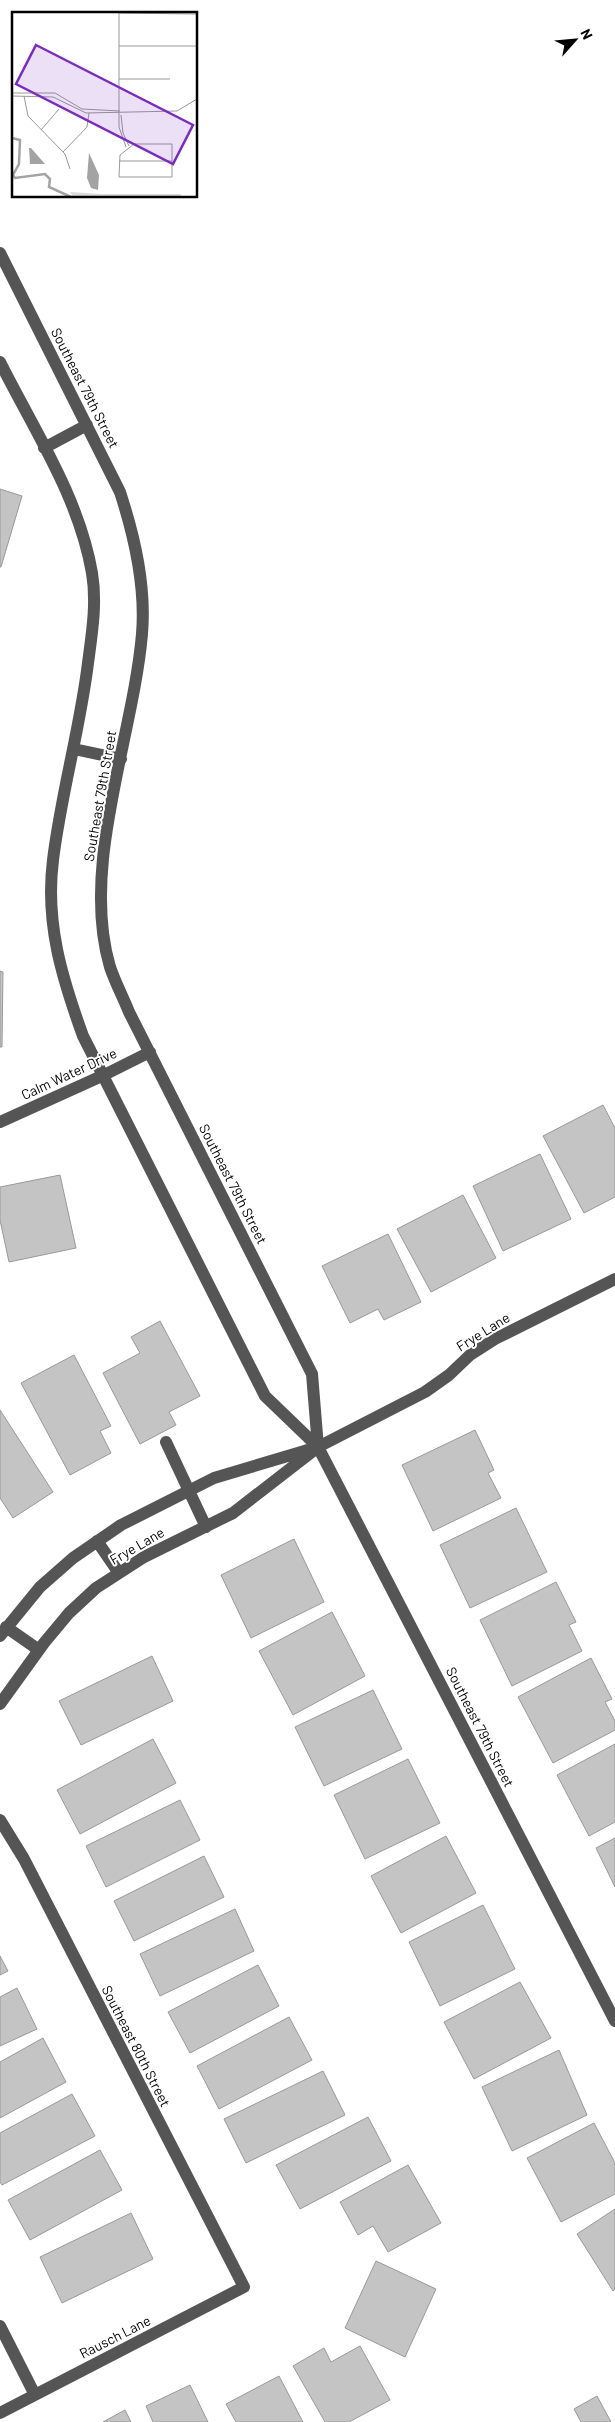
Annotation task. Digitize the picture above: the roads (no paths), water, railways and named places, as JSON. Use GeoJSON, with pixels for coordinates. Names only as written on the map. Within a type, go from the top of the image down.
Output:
{"type":"FeatureCollection","features":[{"type":"Feature","properties":{"kind":"street","name":"Southeast 79th Street"},"geometry":{"type":"LineString","coordinates":[[0,253],[120,492],[133,534],[140,579],[142,633],[101,866],[101,920],[110,967],[150,1052],[312,1374],[318,1447]]}},
{"type":"Feature","properties":{"kind":"street","name":"Southeast 79th Street"},"geometry":{"type":"LineString","coordinates":[[0,362],[66,492],[82,530],[92,574],[94,619],[83,703],[53,861],[52,924],[63,980],[83,1036],[265,1396],[318,1447],[615,2021]]}},
{"type":"Feature","properties":{"kind":"street"},"geometry":{"type":"LineString","coordinates":[[44,448],[88,425]]}},
{"type":"Feature","properties":{"kind":"street"},"geometry":{"type":"LineString","coordinates":[[74,749],[121,759]]}},
{"type":"Feature","properties":{"kind":"street","name":"Calm Water Drive"},"geometry":{"type":"LineString","coordinates":[[0,1122],[150,1052]]}},
{"type":"Feature","properties":{"kind":"street","name":"Frye Lane"},"geometry":{"type":"LineString","coordinates":[[3,1631],[40,1587],[73,1558],[121,1524],[214,1478],[318,1447],[425,1392],[449,1375],[470,1355],[495,1339],[615,1279]]}},
{"type":"Feature","properties":{"kind":"street"},"geometry":{"type":"LineString","coordinates":[[166,1442],[206,1526]]}},
{"type":"Feature","properties":{"kind":"street","name":"Frye Lane"},"geometry":{"type":"LineString","coordinates":[[0,1704],[69,1612],[96,1588],[144,1557],[234,1513],[318,1447]]}},
{"type":"Feature","properties":{"kind":"street"},"geometry":{"type":"LineString","coordinates":[[97,1541],[119,1573]]}},
{"type":"Feature","properties":{"kind":"street"},"geometry":{"type":"LineString","coordinates":[[3,1631],[39,1650]]}},
{"type":"Feature","properties":{"kind":"street","name":"Southeast 80th Street"},"geometry":{"type":"LineString","coordinates":[[0,1820],[24,1859],[244,2287]]}},
{"type":"Feature","properties":{"kind":"street","name":"Rausch Lane"},"geometry":{"type":"LineString","coordinates":[[0,2413],[244,2287]]}},
{"type":"Feature","properties":{"kind":"street"},"geometry":{"type":"LineString","coordinates":[[0,2326],[35,2395]]}}]}
